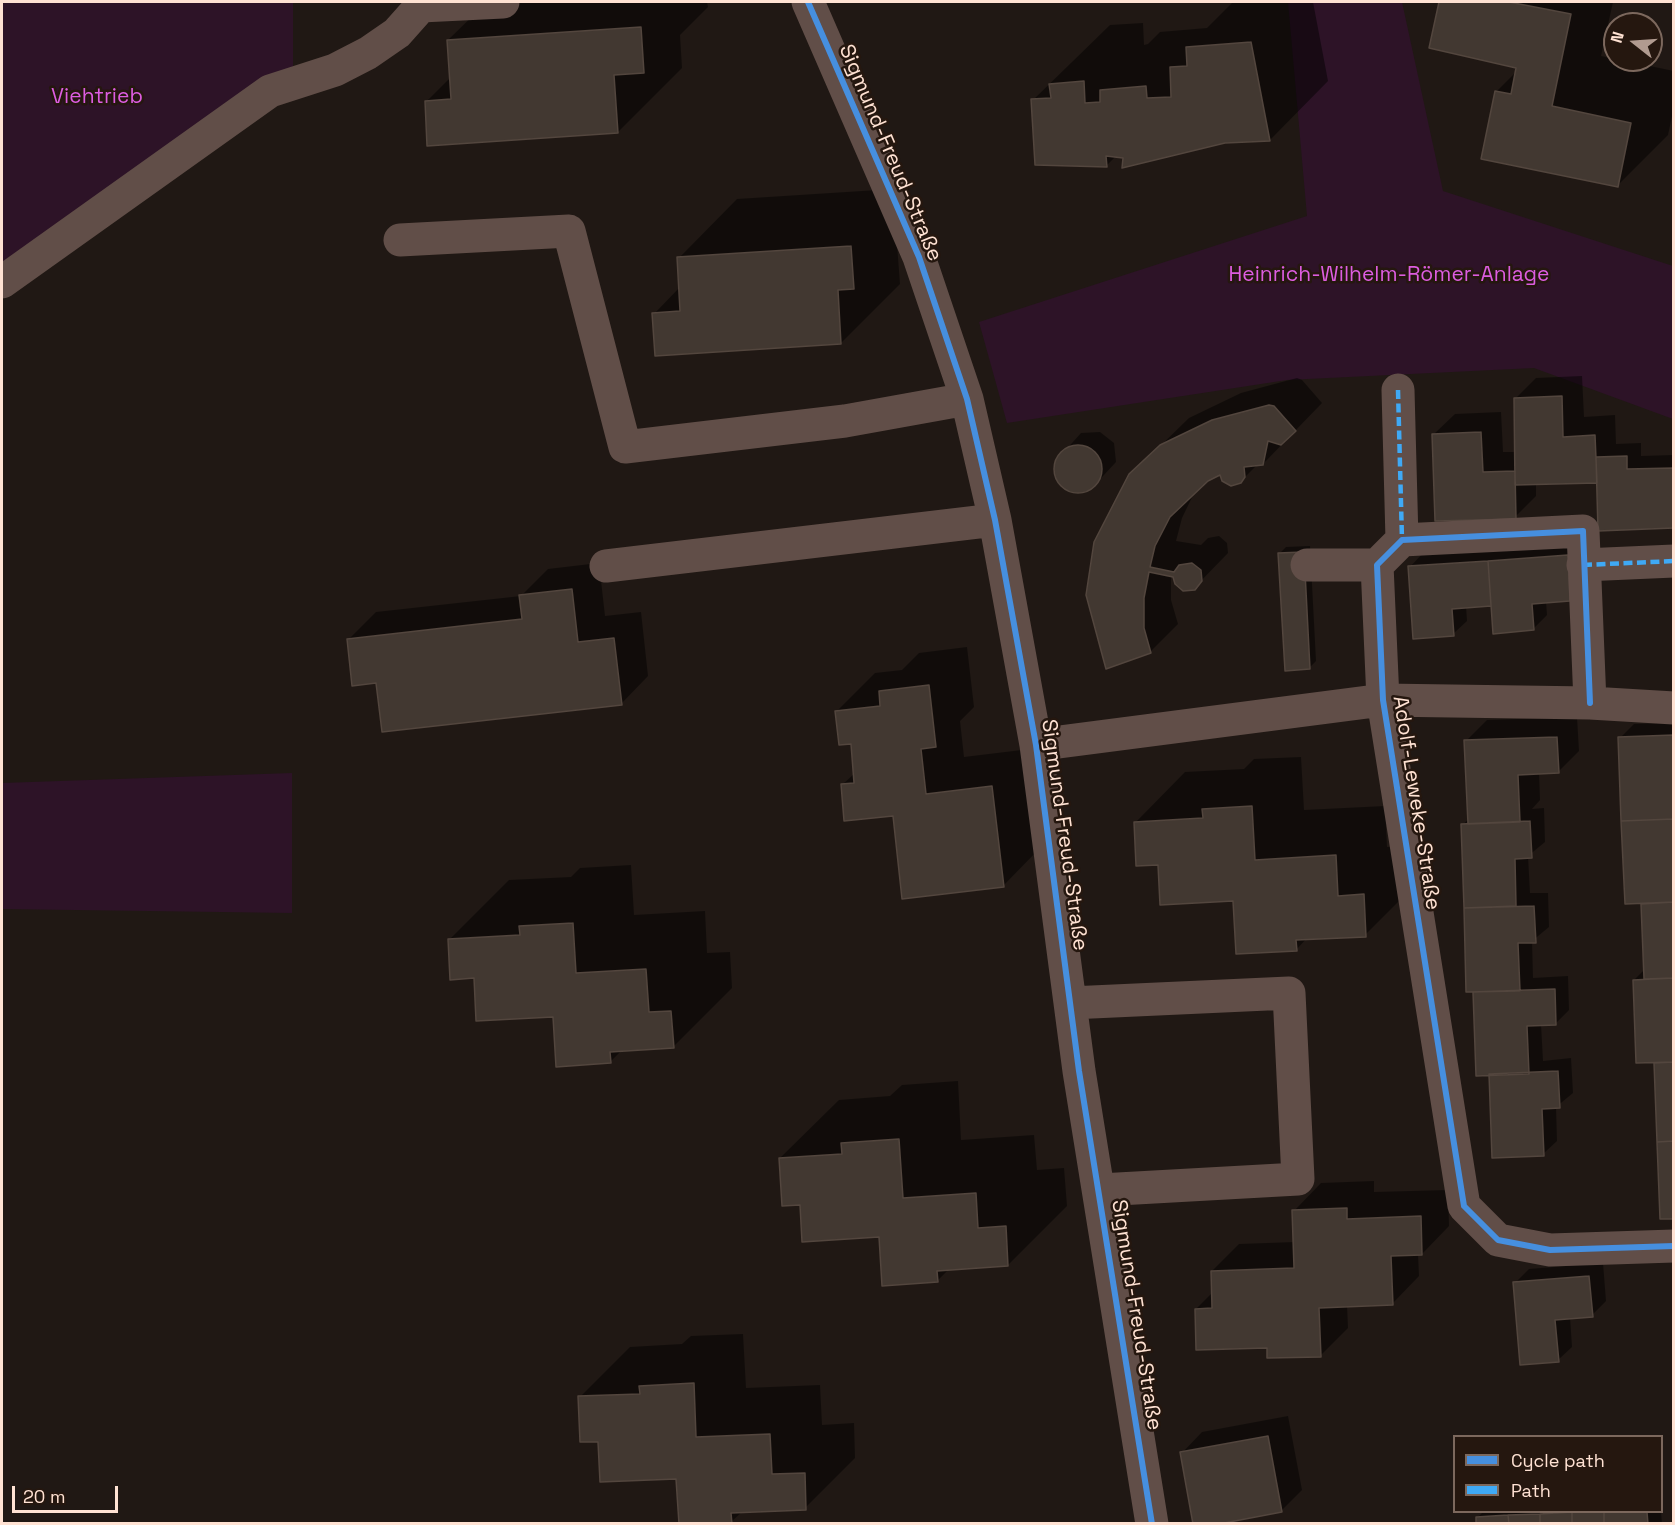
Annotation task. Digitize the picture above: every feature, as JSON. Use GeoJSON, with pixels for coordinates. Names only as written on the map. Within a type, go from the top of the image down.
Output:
{"type":"FeatureCollection","features":[{"type":"Feature","properties":{"kind":"street"},"geometry":{"type":"LineString","coordinates":[[2,282],[270,91],[334,70],[368,53],[397,33],[421,6],[503,2]]}},
{"type":"Feature","properties":{"kind":"street","name":"Sigmund-Freud-Straße"},"geometry":{"type":"LineString","coordinates":[[808,2],[919,257],[967,399],[995,519],[1036,745],[1070,1003],[1152,1524]]}},
{"type":"Feature","properties":{"kind":"street"},"geometry":{"type":"LineString","coordinates":[[400,240],[569,231],[625,447],[845,421],[967,399]]}},
{"type":"Feature","properties":{"kind":"street"},"geometry":{"type":"LineString","coordinates":[[1398,390],[1402,540]]}},
{"type":"Feature","properties":{"kind":"street"},"geometry":{"type":"LineString","coordinates":[[606,566],[995,519]]}},
{"type":"Feature","properties":{"kind":"street"},"geometry":{"type":"LineString","coordinates":[[1307,565],[1377,565],[1402,540],[1583,531],[1590,703]]}},
{"type":"Feature","properties":{"kind":"street"},"geometry":{"type":"LineString","coordinates":[[1583,565],[1674,561]]}},
{"type":"Feature","properties":{"kind":"street","name":"Adolf-Leweke-Straße"},"geometry":{"type":"LineString","coordinates":[[1377,565],[1383,700],[1464,1206],[1498,1239],[1550,1250],[1674,1246]]}},
{"type":"Feature","properties":{"kind":"street","name":"Adolf-Leweke-Straße"},"geometry":{"type":"LineString","coordinates":[[1036,745],[1383,700],[1590,703],[1674,708]]}},
{"type":"Feature","properties":{"kind":"street"},"geometry":{"type":"LineString","coordinates":[[1070,1003],[1289,993],[1298,1179],[1100,1190]]}},
{"type":"Feature","properties":{"kind":"green space","name":"Viehtrieb"},"geometry":{"type":"Polygon","coordinates":[[[2,2],[293,2],[293,71],[2,282],[2,2]]]}},
{"type":"Feature","properties":{"kind":"green space","name":"Heinrich-Wilhelm-Römer-Anlage"},"geometry":{"type":"Polygon","coordinates":[[[1288,2],[1402,2],[1443,191],[1673,266],[1673,419],[1534,368],[1287,380],[1007,423],[979,322],[1307,216],[1288,2]]]}},
{"type":"Feature","properties":{"kind":"green space"},"geometry":{"type":"Polygon","coordinates":[[[292,773],[292,913],[2,909],[2,783],[292,773]]]}},
{"type":"Feature","properties":{"kind":"building"},"geometry":{"type":"Polygon","coordinates":[[[1439,2],[1509,2],[1571,14],[1552,106],[1631,123],[1618,187],[1481,159],[1495,91],[1511,94],[1516,68],[1429,48],[1439,2]]]}},
{"type":"Feature","properties":{"kind":"building"},"geometry":{"type":"Polygon","coordinates":[[[641,27],[644,73],[614,75],[618,133],[427,146],[425,101],[451,99],[447,40],[641,27]]]}},
{"type":"Feature","properties":{"kind":"building"},"geometry":{"type":"Polygon","coordinates":[[[1251,42],[1270,141],[1225,143],[1122,168],[1123,158],[1106,156],[1107,167],[1035,165],[1031,99],[1051,98],[1049,84],[1084,81],[1085,103],[1100,102],[1100,90],[1146,86],[1147,98],[1171,97],[1170,67],[1187,66],[1186,47],[1251,42]]]}},
{"type":"Feature","properties":{"kind":"building"},"geometry":{"type":"Polygon","coordinates":[[[851,246],[854,289],[838,290],[841,344],[655,356],[652,313],[680,311],[677,257],[851,246]]]}},
{"type":"Feature","properties":{"kind":"building"},"geometry":{"type":"Polygon","coordinates":[[[1562,396],[1563,437],[1595,435],[1597,483],[1515,485],[1514,398],[1562,396]]]}},
{"type":"Feature","properties":{"kind":"building"},"geometry":{"type":"Polygon","coordinates":[[[1269,405],[1274,406],[1296,431],[1281,445],[1268,441],[1263,465],[1244,467],[1245,477],[1241,483],[1231,486],[1222,481],[1220,475],[1208,481],[1170,517],[1155,546],[1150,567],[1174,572],[1179,565],[1192,563],[1201,570],[1202,581],[1195,590],[1183,591],[1175,584],[1173,577],[1149,572],[1144,598],[1144,628],[1151,653],[1106,669],[1086,595],[1094,542],[1129,474],[1160,445],[1212,420],[1269,405]]]}},
{"type":"Feature","properties":{"kind":"building"},"geometry":{"type":"Polygon","coordinates":[[[1481,432],[1483,472],[1515,471],[1516,519],[1435,521],[1432,434],[1481,432]]]}},
{"type":"Feature","properties":{"kind":"building"},"geometry":{"type":"Polygon","coordinates":[[[1073,445],[1083,445],[1098,455],[1102,469],[1098,483],[1092,489],[1083,493],[1073,493],[1058,483],[1054,474],[1054,464],[1064,449],[1073,445]]]}},
{"type":"Feature","properties":{"kind":"building"},"geometry":{"type":"Polygon","coordinates":[[[1627,456],[1627,469],[1674,468],[1674,528],[1598,531],[1596,457],[1627,456]]]}},
{"type":"Feature","properties":{"kind":"building"},"geometry":{"type":"Polygon","coordinates":[[[1304,552],[1310,669],[1285,671],[1278,553],[1304,552]]]}},
{"type":"Feature","properties":{"kind":"building"},"geometry":{"type":"Polygon","coordinates":[[[1568,555],[1570,601],[1532,604],[1534,630],[1493,634],[1488,561],[1568,555]]]}},
{"type":"Feature","properties":{"kind":"building"},"geometry":{"type":"Polygon","coordinates":[[[1488,561],[1491,606],[1452,609],[1454,636],[1413,639],[1408,566],[1488,561]]]}},
{"type":"Feature","properties":{"kind":"building"},"geometry":{"type":"Polygon","coordinates":[[[572,589],[578,642],[614,638],[622,705],[382,732],[376,683],[352,686],[347,639],[522,619],[519,595],[572,589]]]}},
{"type":"Feature","properties":{"kind":"building"},"geometry":{"type":"Polygon","coordinates":[[[929,685],[936,747],[921,749],[926,794],[992,786],[1004,887],[902,899],[893,816],[844,821],[841,784],[854,783],[851,744],[839,745],[835,711],[880,706],[879,691],[929,685]]]}},
{"type":"Feature","properties":{"kind":"building"},"geometry":{"type":"Polygon","coordinates":[[[1674,735],[1674,819],[1621,821],[1618,737],[1674,735]]]}},
{"type":"Feature","properties":{"kind":"building"},"geometry":{"type":"Polygon","coordinates":[[[1557,737],[1559,773],[1518,775],[1520,822],[1468,824],[1464,740],[1557,737]]]}},
{"type":"Feature","properties":{"kind":"building"},"geometry":{"type":"Polygon","coordinates":[[[1252,806],[1255,860],[1336,855],[1338,896],[1364,894],[1366,937],[1296,940],[1297,951],[1236,954],[1233,901],[1160,905],[1158,865],[1136,866],[1134,822],[1203,818],[1202,809],[1252,806]]]}},
{"type":"Feature","properties":{"kind":"building"},"geometry":{"type":"Polygon","coordinates":[[[1674,819],[1674,902],[1625,904],[1621,821],[1674,819]]]}},
{"type":"Feature","properties":{"kind":"building"},"geometry":{"type":"Polygon","coordinates":[[[1530,821],[1532,858],[1515,859],[1516,906],[1464,908],[1461,824],[1530,821]]]}},
{"type":"Feature","properties":{"kind":"building"},"geometry":{"type":"Polygon","coordinates":[[[1674,902],[1674,978],[1644,979],[1641,904],[1674,902]]]}},
{"type":"Feature","properties":{"kind":"building"},"geometry":{"type":"Polygon","coordinates":[[[1534,906],[1536,943],[1518,943],[1520,991],[1466,992],[1464,908],[1534,906]]]}},
{"type":"Feature","properties":{"kind":"building"},"geometry":{"type":"Polygon","coordinates":[[[573,923],[576,973],[646,969],[649,1012],[671,1011],[674,1048],[610,1052],[611,1063],[556,1067],[553,1017],[476,1021],[474,978],[450,980],[448,939],[520,935],[519,926],[573,923]]]}},
{"type":"Feature","properties":{"kind":"building"},"geometry":{"type":"Polygon","coordinates":[[[1674,978],[1674,1062],[1636,1063],[1633,980],[1674,978]]]}},
{"type":"Feature","properties":{"kind":"building"},"geometry":{"type":"Polygon","coordinates":[[[1555,989],[1556,1025],[1527,1026],[1529,1074],[1476,1076],[1473,992],[1555,989]]]}},
{"type":"Feature","properties":{"kind":"building"},"geometry":{"type":"Polygon","coordinates":[[[1674,1062],[1674,1141],[1657,1142],[1654,1063],[1674,1062]]]}},
{"type":"Feature","properties":{"kind":"building"},"geometry":{"type":"Polygon","coordinates":[[[1558,1071],[1560,1108],[1542,1109],[1544,1156],[1492,1158],[1489,1074],[1558,1071]]]}},
{"type":"Feature","properties":{"kind":"building"},"geometry":{"type":"Polygon","coordinates":[[[899,1139],[903,1198],[976,1193],[978,1228],[1006,1226],[1008,1266],[937,1271],[938,1282],[882,1286],[879,1237],[802,1242],[800,1205],[782,1206],[779,1158],[842,1154],[841,1143],[899,1139]]]}},
{"type":"Feature","properties":{"kind":"building"},"geometry":{"type":"Polygon","coordinates":[[[1674,1141],[1674,1219],[1660,1219],[1657,1142],[1674,1141]]]}},
{"type":"Feature","properties":{"kind":"building"},"geometry":{"type":"Polygon","coordinates":[[[1347,1208],[1347,1219],[1421,1216],[1422,1255],[1391,1256],[1393,1305],[1319,1308],[1321,1357],[1267,1358],[1267,1348],[1196,1350],[1195,1309],[1212,1308],[1211,1271],[1294,1268],[1292,1210],[1347,1208]]]}},
{"type":"Feature","properties":{"kind":"building"},"geometry":{"type":"Polygon","coordinates":[[[1589,1276],[1593,1317],[1555,1320],[1559,1362],[1520,1365],[1513,1282],[1589,1276]]]}},
{"type":"Feature","properties":{"kind":"building"},"geometry":{"type":"Polygon","coordinates":[[[694,1383],[696,1437],[770,1434],[772,1474],[805,1473],[806,1510],[731,1513],[732,1524],[679,1524],[676,1479],[600,1482],[598,1442],[580,1442],[578,1396],[640,1394],[639,1386],[694,1383]]]}},
{"type":"Feature","properties":{"kind":"building"},"geometry":{"type":"Polygon","coordinates":[[[1268,1436],[1282,1512],[1219,1524],[1193,1524],[1180,1452],[1268,1436]]]}},
{"type":"Feature","properties":{"kind":"building"},"geometry":{"type":"Polygon","coordinates":[[[1572,1513],[1604,1513],[1604,1524],[1572,1524],[1572,1513]]]}},
{"type":"Feature","properties":{"kind":"building"},"geometry":{"type":"Polygon","coordinates":[[[1572,1513],[1572,1524],[1540,1524],[1540,1514],[1572,1513]]]}},
{"type":"Feature","properties":{"kind":"building"},"geometry":{"type":"Polygon","coordinates":[[[1604,1513],[1647,1513],[1648,1524],[1604,1524],[1604,1513]]]}},
{"type":"Feature","properties":{"kind":"building"},"geometry":{"type":"Polygon","coordinates":[[[1540,1514],[1540,1524],[1509,1524],[1508,1515],[1540,1514]]]}},
{"type":"Feature","properties":{"kind":"building"},"geometry":{"type":"Polygon","coordinates":[[[1508,1515],[1509,1524],[1476,1524],[1476,1517],[1508,1515]]]}},
{"type":"Feature","properties":{"kind":"marked path"},"geometry":{"type":"LineString","coordinates":[[1398,390],[1402,540]]}},
{"type":"Feature","properties":{"kind":"marked path"},"geometry":{"type":"LineString","coordinates":[[1583,565],[1674,561]]}},
{"type":"Feature","properties":{"kind":"cycle path"},"geometry":{"type":"LineString","coordinates":[[808,2],[919,257],[967,399],[995,520],[1036,745],[1079,1071],[1152,1524]]}},
{"type":"Feature","properties":{"kind":"cycle path"},"geometry":{"type":"LineString","coordinates":[[1590,703],[1583,531],[1402,540],[1377,565],[1383,700],[1464,1206],[1498,1240],[1550,1250],[1674,1246]]}}]}
